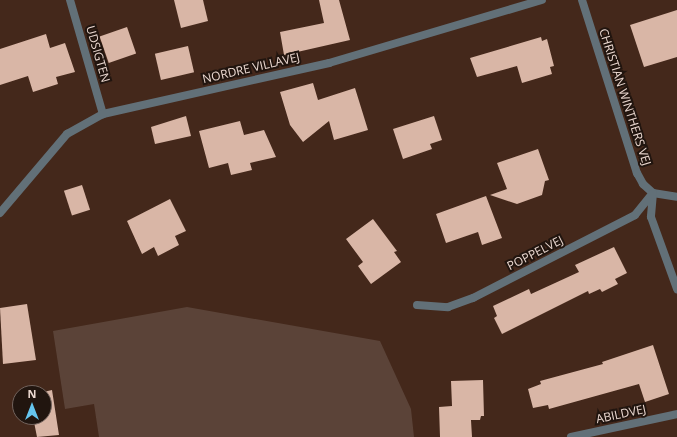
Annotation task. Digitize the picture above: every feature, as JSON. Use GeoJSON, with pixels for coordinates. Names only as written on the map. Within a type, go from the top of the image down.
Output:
{"type":"FeatureCollection","features":[{"type":"Feature","properties":{"kind":"street","name":"UDSIGTEN"},"geometry":{"type":"LineString","coordinates":[[70,0],[103,114]]}},
{"type":"Feature","properties":{"kind":"street","name":"NORDRE VILLAVEJ"},"geometry":{"type":"LineString","coordinates":[[0,213],[67,134],[103,114],[329,63],[542,0]]}},
{"type":"Feature","properties":{"kind":"street","name":"CHRISTIAN WINTHERS VEJ"},"geometry":{"type":"LineString","coordinates":[[582,0],[637,173],[643,184],[653,194]]}},
{"type":"Feature","properties":{"kind":"street"},"geometry":{"type":"LineString","coordinates":[[677,197],[653,194],[651,217],[677,289]]}},
{"type":"Feature","properties":{"kind":"street","name":"POPPELVEJ"},"geometry":{"type":"LineString","coordinates":[[417,305],[448,307],[473,298],[635,215],[653,194]]}},
{"type":"Feature","properties":{"kind":"street","name":"ABILDVEJ"},"geometry":{"type":"LineString","coordinates":[[571,437],[677,414]]}},
{"type":"Feature","properties":{"kind":"shaded area"},"geometry":{"type":"Polygon","coordinates":[[[187,307],[380,341],[411,409],[414,437],[99,437],[94,404],[65,409],[53,331],[187,307]]]}},
{"type":"Feature","properties":{"kind":"building"},"geometry":{"type":"Polygon","coordinates":[[[174,0],[203,0],[208,21],[181,28],[174,0]]]}},
{"type":"Feature","properties":{"kind":"building"},"geometry":{"type":"Polygon","coordinates":[[[319,0],[339,0],[350,40],[284,55],[280,32],[324,23],[319,0]]]}},
{"type":"Feature","properties":{"kind":"building"},"geometry":{"type":"Polygon","coordinates":[[[677,10],[677,57],[644,67],[630,25],[677,10]]]}},
{"type":"Feature","properties":{"kind":"building"},"geometry":{"type":"Polygon","coordinates":[[[127,27],[136,53],[109,63],[100,36],[127,27]]]}},
{"type":"Feature","properties":{"kind":"building"},"geometry":{"type":"Polygon","coordinates":[[[46,34],[50,48],[65,43],[75,72],[56,77],[58,84],[33,92],[28,76],[0,85],[0,49],[46,34]]]}},
{"type":"Feature","properties":{"kind":"building"},"geometry":{"type":"Polygon","coordinates":[[[541,37],[542,41],[547,39],[554,66],[550,67],[552,74],[522,83],[517,66],[477,77],[470,58],[541,37]]]}},
{"type":"Feature","properties":{"kind":"building"},"geometry":{"type":"Polygon","coordinates":[[[188,46],[194,72],[161,80],[155,54],[188,46]]]}},
{"type":"Feature","properties":{"kind":"building"},"geometry":{"type":"Polygon","coordinates":[[[313,83],[318,100],[355,88],[368,130],[334,140],[329,121],[303,142],[290,125],[280,92],[313,83]]]}},
{"type":"Feature","properties":{"kind":"building"},"geometry":{"type":"Polygon","coordinates":[[[186,116],[191,136],[155,144],[151,127],[186,116]]]}},
{"type":"Feature","properties":{"kind":"building"},"geometry":{"type":"Polygon","coordinates":[[[434,116],[442,140],[430,144],[432,149],[403,159],[393,129],[434,116]]]}},
{"type":"Feature","properties":{"kind":"building"},"geometry":{"type":"Polygon","coordinates":[[[240,121],[244,135],[264,130],[276,157],[250,163],[252,170],[231,175],[228,163],[209,168],[199,131],[240,121]]]}},
{"type":"Feature","properties":{"kind":"building"},"geometry":{"type":"Polygon","coordinates":[[[538,149],[549,180],[545,181],[542,195],[517,204],[490,195],[507,189],[497,163],[538,149]]]}},
{"type":"Feature","properties":{"kind":"building"},"geometry":{"type":"Polygon","coordinates":[[[82,185],[90,210],[72,216],[64,191],[82,185]]]}},
{"type":"Feature","properties":{"kind":"building"},"geometry":{"type":"Polygon","coordinates":[[[486,196],[502,238],[482,245],[478,232],[446,243],[436,214],[486,196]]]}},
{"type":"Feature","properties":{"kind":"building"},"geometry":{"type":"Polygon","coordinates":[[[170,199],[186,231],[175,236],[179,245],[158,256],[154,247],[142,254],[127,221],[170,199]]]}},
{"type":"Feature","properties":{"kind":"building"},"geometry":{"type":"Polygon","coordinates":[[[373,219],[397,251],[394,252],[401,262],[371,284],[358,266],[363,262],[346,239],[373,219]]]}},
{"type":"Feature","properties":{"kind":"building"},"geometry":{"type":"Polygon","coordinates":[[[614,247],[627,273],[615,279],[618,284],[602,292],[600,289],[589,294],[588,291],[502,334],[494,318],[497,316],[493,306],[529,289],[531,294],[579,272],[575,265],[614,247]]]}},
{"type":"Feature","properties":{"kind":"building"},"geometry":{"type":"Polygon","coordinates":[[[27,304],[36,360],[3,364],[0,308],[27,304]]]}},
{"type":"Feature","properties":{"kind":"building"},"geometry":{"type":"Polygon","coordinates":[[[653,345],[669,394],[645,402],[639,384],[549,409],[548,405],[533,408],[528,389],[541,384],[540,381],[603,364],[602,362],[653,345]]]}},
{"type":"Feature","properties":{"kind":"building"},"geometry":{"type":"Polygon","coordinates":[[[483,380],[484,416],[481,416],[480,420],[471,420],[472,437],[440,437],[439,407],[452,406],[451,381],[483,380]]]}},
{"type":"Feature","properties":{"kind":"building"},"geometry":{"type":"Polygon","coordinates":[[[52,390],[59,435],[37,437],[35,425],[52,425],[52,390]]]}}]}
